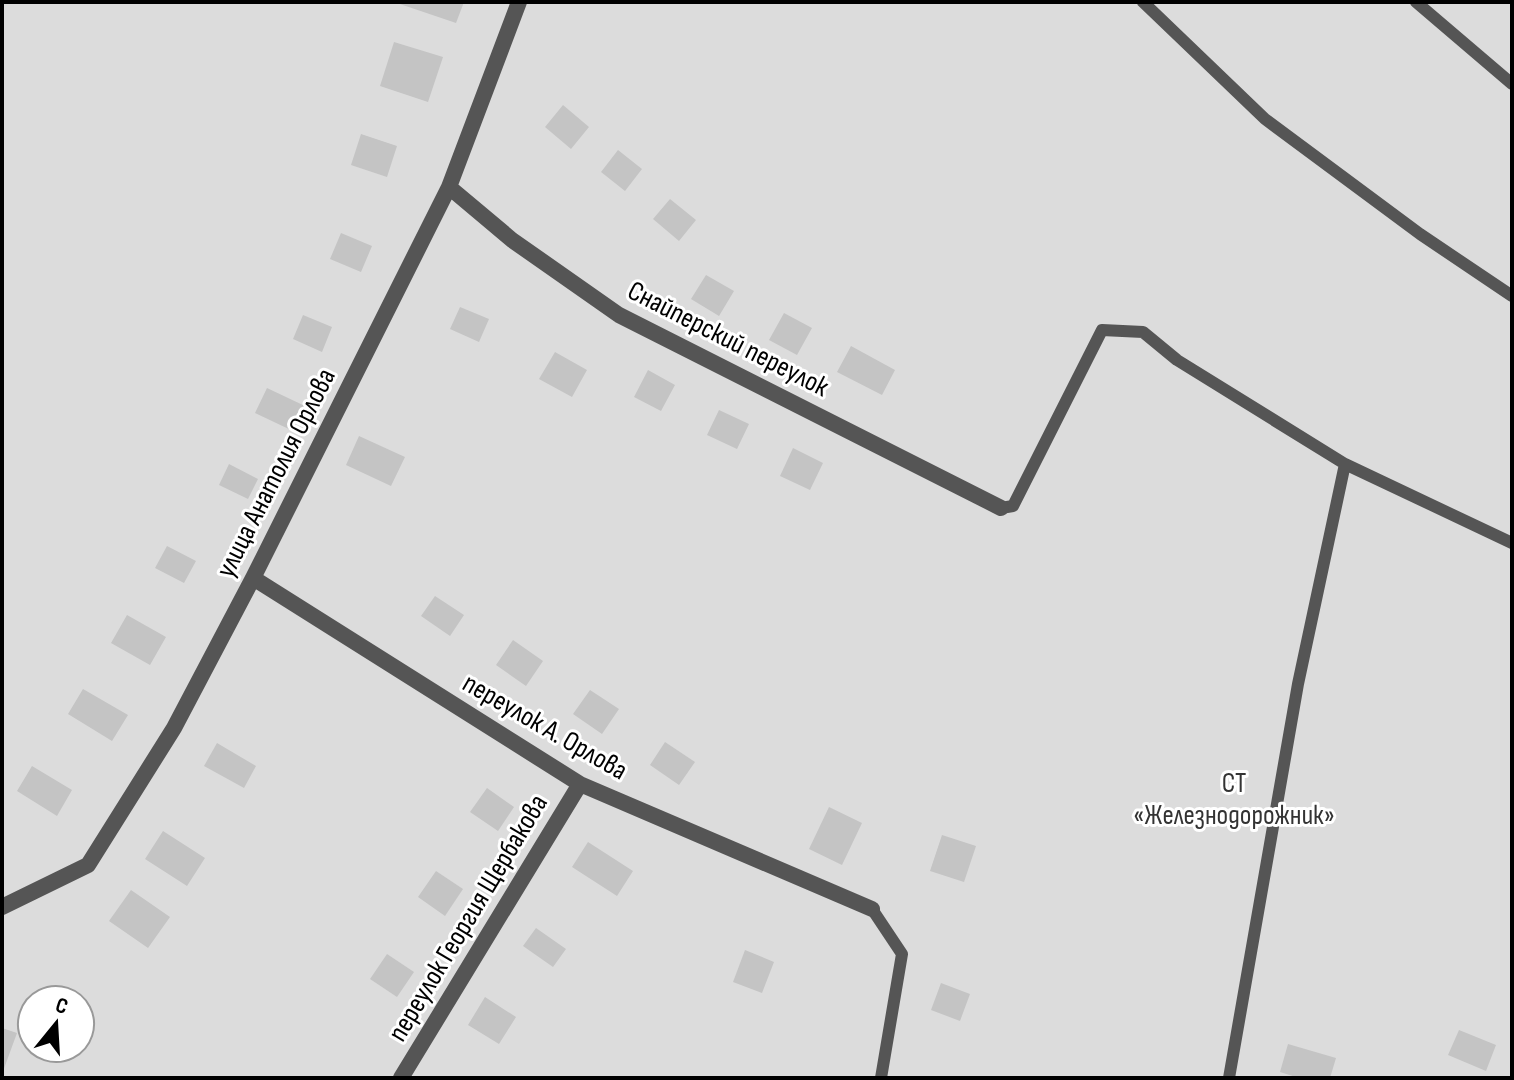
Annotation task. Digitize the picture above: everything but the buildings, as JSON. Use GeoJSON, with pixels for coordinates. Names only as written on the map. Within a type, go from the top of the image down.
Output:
{"type":"FeatureCollection","features":[{"type":"Feature","properties":{"kind":"street","name":"улица Анатолия Орлова"},"geometry":{"type":"LineString","coordinates":[[2,907],[88,865],[174,728],[253,578],[449,187],[519,2]]}},
{"type":"Feature","properties":{"kind":"street","name":"Снайперский переулок"},"geometry":{"type":"LineString","coordinates":[[449,187],[512,240],[619,315],[1001,508]]}},
{"type":"Feature","properties":{"kind":"street","name":"переулок А. Орлова"},"geometry":{"type":"LineString","coordinates":[[253,578],[580,784],[872,909]]}},
{"type":"Feature","properties":{"kind":"street","name":"переулок Георгия Щербакова"},"geometry":{"type":"LineString","coordinates":[[401,1078],[580,784]]}},
{"type":"Feature","properties":{"kind":"lane"},"geometry":{"type":"LineString","coordinates":[[1143,2],[1265,119],[1420,234],[1512,296]]}},
{"type":"Feature","properties":{"kind":"lane"},"geometry":{"type":"LineString","coordinates":[[1416,2],[1512,84]]}},
{"type":"Feature","properties":{"kind":"lane"},"geometry":{"type":"LineString","coordinates":[[1001,508],[1013,506],[1102,330],[1122,330],[1143,332],[1177,360],[1345,464],[1512,543]]}},
{"type":"Feature","properties":{"kind":"lane"},"geometry":{"type":"LineString","coordinates":[[1229,1078],[1298,684],[1345,464]]}},
{"type":"Feature","properties":{"kind":"lane"},"geometry":{"type":"LineString","coordinates":[[872,909],[902,954],[881,1078]]}},
{"type":"Feature","properties":{"kind":"green space","name":"СТ «Железнодорожник»"},"geometry":{"type":"Polygon","coordinates":[[[2,2],[1512,2],[1512,1078],[2,1078],[2,2]]]}}]}
